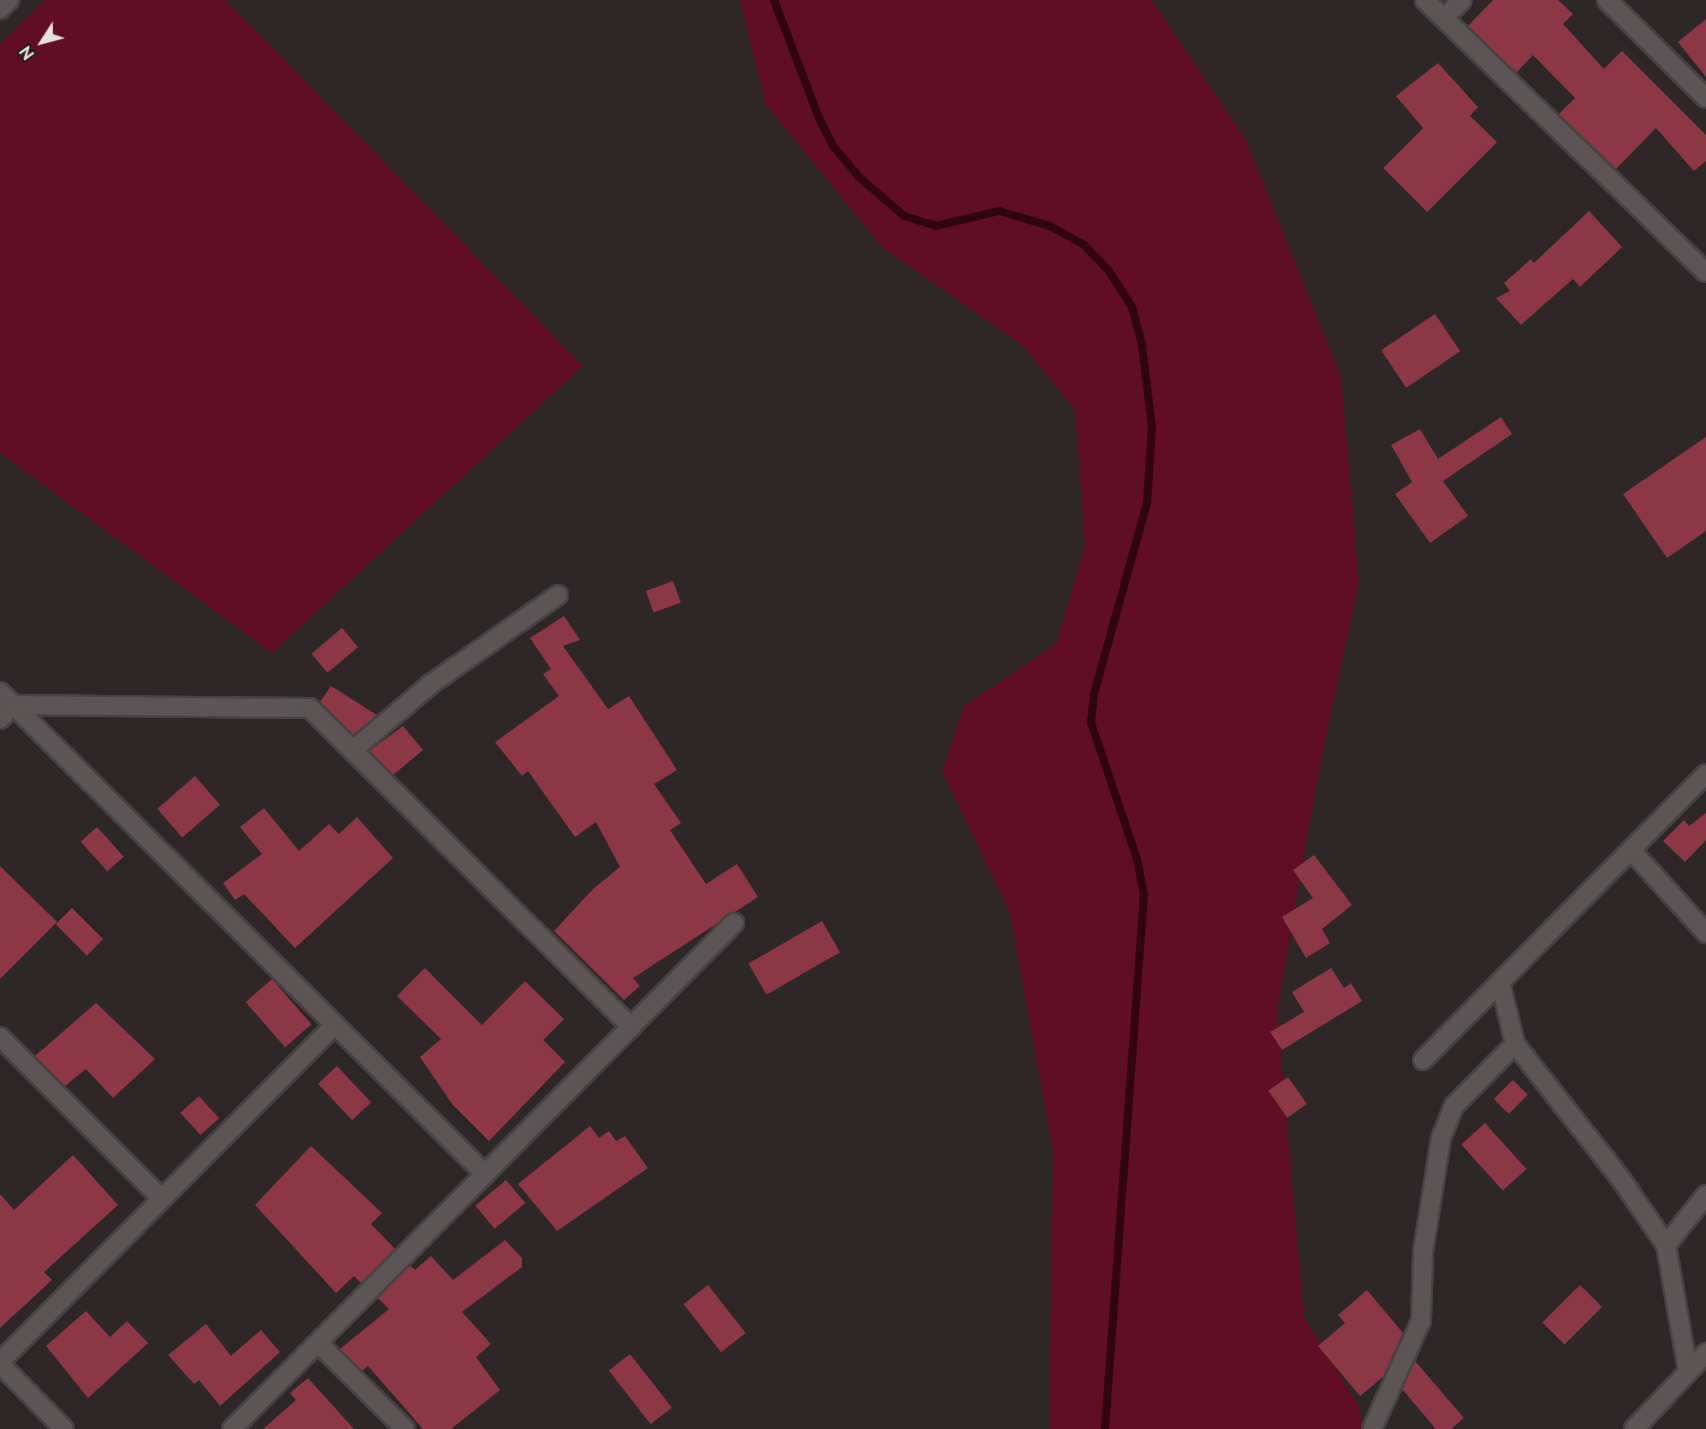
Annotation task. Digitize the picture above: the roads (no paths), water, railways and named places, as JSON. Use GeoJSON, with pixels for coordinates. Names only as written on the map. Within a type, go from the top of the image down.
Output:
{"type":"FeatureCollection","features":[{"type":"Feature","properties":{"kind":"street"},"geometry":{"type":"LineString","coordinates":[[0,9],[9,0]]}},
{"type":"Feature","properties":{"kind":"street"},"geometry":{"type":"LineString","coordinates":[[1425,0],[1706,272]]}},
{"type":"Feature","properties":{"kind":"street"},"geometry":{"type":"LineString","coordinates":[[1444,18],[1462,0]]}},
{"type":"Feature","properties":{"kind":"street"},"geometry":{"type":"LineString","coordinates":[[1607,0],[1706,99]]}},
{"type":"Feature","properties":{"kind":"street"},"geometry":{"type":"LineString","coordinates":[[353,750],[431,684],[558,595]]}},
{"type":"Feature","properties":{"kind":"street"},"geometry":{"type":"LineString","coordinates":[[0,692],[485,1174]]}},
{"type":"Feature","properties":{"kind":"street"},"geometry":{"type":"LineString","coordinates":[[0,719],[14,705],[310,708],[631,1027]]}},
{"type":"Feature","properties":{"kind":"street"},"geometry":{"type":"LineString","coordinates":[[1423,1060],[1706,774]]}},
{"type":"Feature","properties":{"kind":"street"},"geometry":{"type":"LineString","coordinates":[[1630,850],[1706,933]]}},
{"type":"Feature","properties":{"kind":"street"},"geometry":{"type":"LineString","coordinates":[[232,1429],[734,923]]}},
{"type":"Feature","properties":{"kind":"street"},"geometry":{"type":"LineString","coordinates":[[1500,982],[1515,1044],[1621,1179],[1666,1245],[1689,1371]]}},
{"type":"Feature","properties":{"kind":"street"},"geometry":{"type":"LineString","coordinates":[[64,1429],[0,1363],[335,1025]]}},
{"type":"Feature","properties":{"kind":"street"},"geometry":{"type":"LineString","coordinates":[[0,1037],[162,1198]]}},
{"type":"Feature","properties":{"kind":"street"},"geometry":{"type":"LineString","coordinates":[[1377,1428],[1420,1321],[1423,1252],[1441,1138],[1454,1106],[1515,1044]]}},
{"type":"Feature","properties":{"kind":"street"},"geometry":{"type":"LineString","coordinates":[[1666,1245],[1706,1195]]}},
{"type":"Feature","properties":{"kind":"street"},"geometry":{"type":"LineString","coordinates":[[318,1343],[405,1429]]}},
{"type":"Feature","properties":{"kind":"street"},"geometry":{"type":"LineString","coordinates":[[1634,1429],[1706,1353]]}},
{"type":"Feature","properties":{"kind":"waterway"},"geometry":{"type":"LineString","coordinates":[[774,0],[819,118],[834,147],[859,177],[904,216],[936,226],[999,211],[1050,226],[1084,245],[1109,271],[1132,307],[1142,345],[1152,428],[1147,503],[1094,694],[1091,723],[1137,859],[1144,894],[1105,1429]]}}]}
